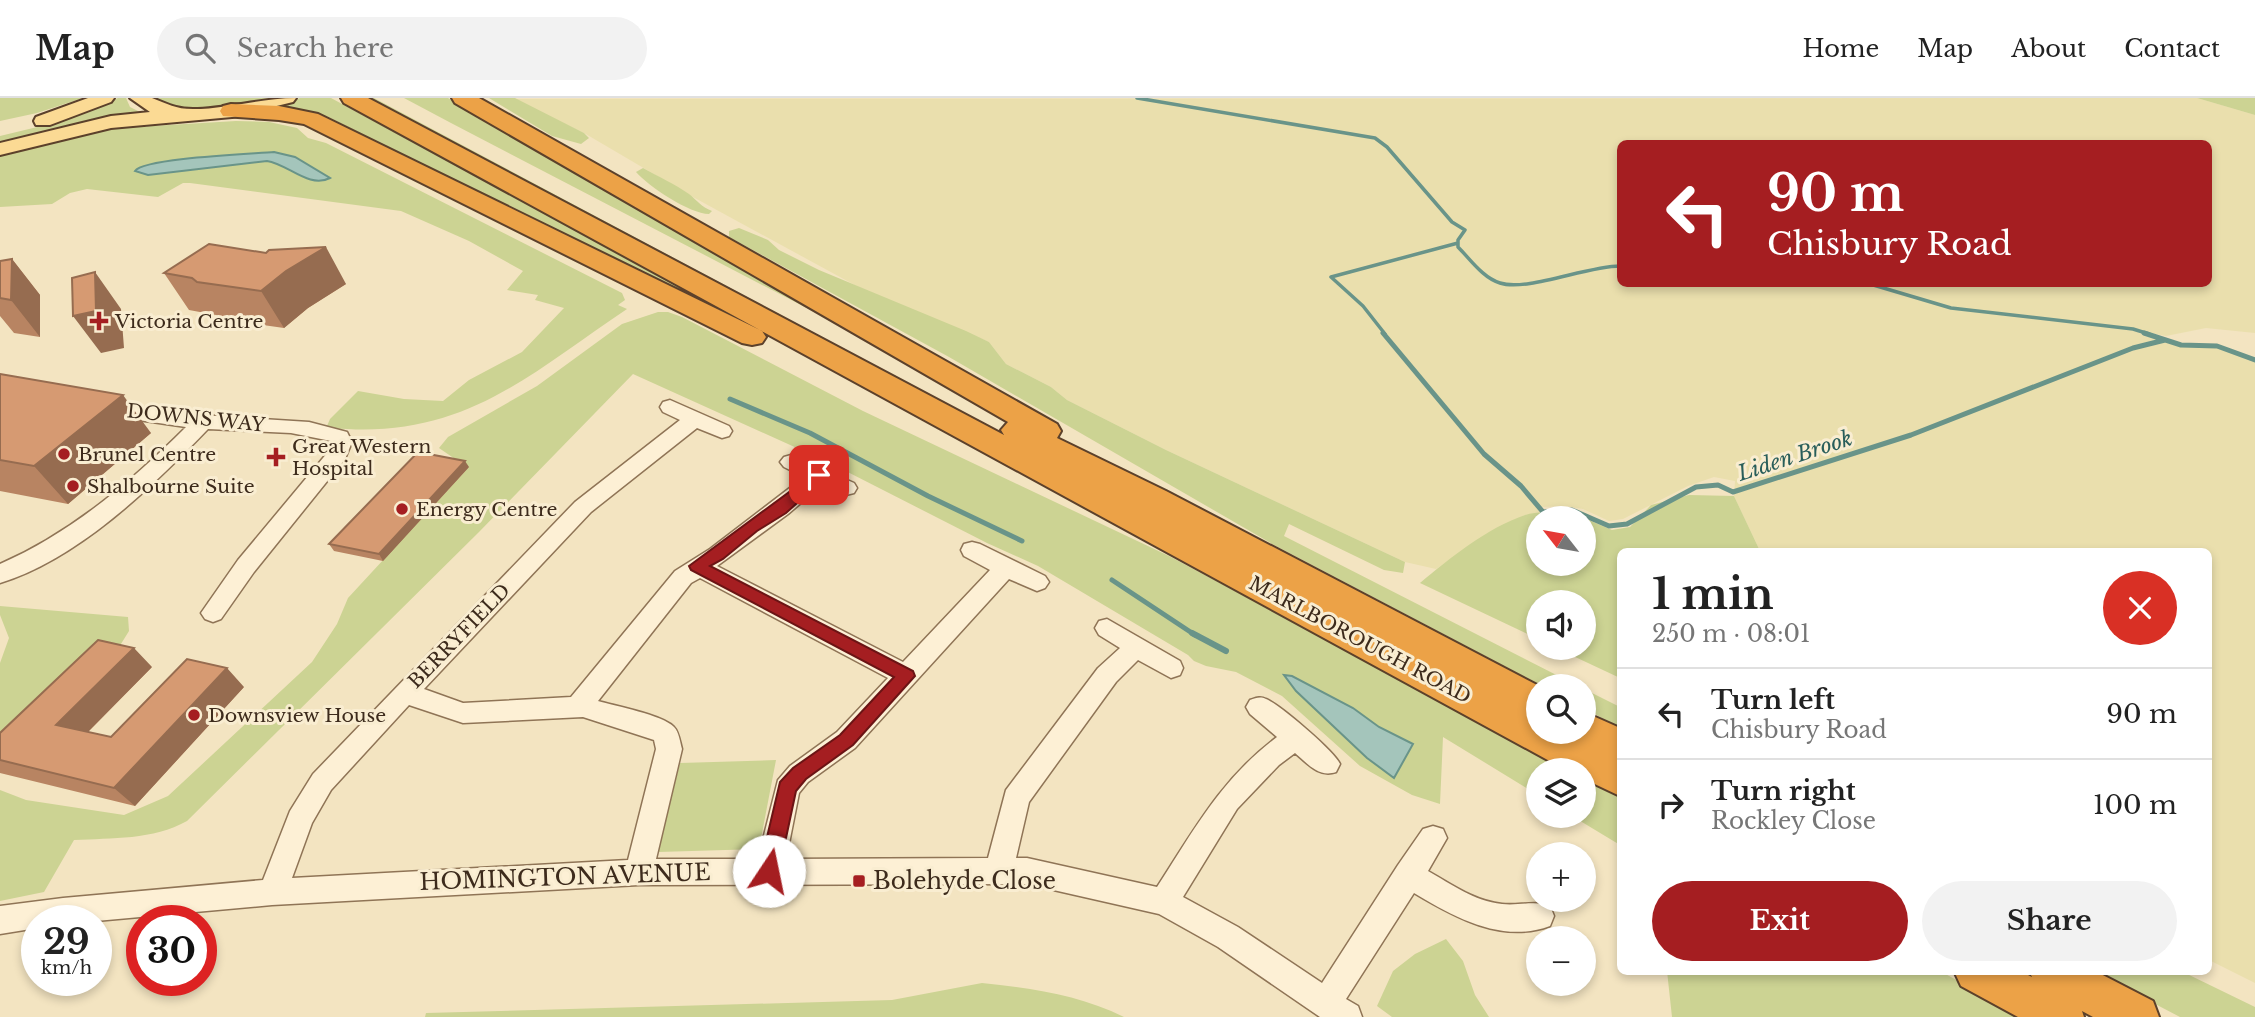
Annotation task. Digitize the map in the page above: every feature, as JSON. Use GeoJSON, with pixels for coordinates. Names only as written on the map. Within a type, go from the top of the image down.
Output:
{"type":"FeatureCollection","features":[{"type":"Feature","properties":{"kind":"highway"},"geometry":{"type":"LineString","coordinates":[[352,98],[1099,500]]}},
{"type":"Feature","properties":{"kind":"highway"},"geometry":{"type":"LineString","coordinates":[[386,98],[1006,425],[1155,499]]}},
{"type":"Feature","properties":{"kind":"highway"},"geometry":{"type":"LineString","coordinates":[[463,98],[1078,449],[1155,499]]}},
{"type":"Feature","properties":{"kind":"highway"},"geometry":{"type":"LineString","coordinates":[[231,111],[279,113],[310,119],[691,308],[1099,500]]}},
{"type":"Feature","properties":{"kind":"highway","name":"MARLBOROUGH ROAD"},"geometry":{"type":"LineString","coordinates":[[1155,499],[1526,697]]}},
{"type":"Feature","properties":{"kind":"highway","name":"MARLBOROUGH ROAD"},"geometry":{"type":"LineString","coordinates":[[1099,500],[1617,778]]}},
{"type":"Feature","properties":{"kind":"highway"},"geometry":{"type":"LineString","coordinates":[[1596,733],[1617,744]]}},
{"type":"Feature","properties":{"kind":"highway"},"geometry":{"type":"LineString","coordinates":[[1983,975],[2062,1017]]}},
{"type":"Feature","properties":{"kind":"highway"},"geometry":{"type":"LineString","coordinates":[[2058,975],[2137,1017]]}},
{"type":"Feature","properties":{"kind":"main road"},"geometry":{"type":"LineString","coordinates":[[0,131],[58,116],[106,98]]}},
{"type":"Feature","properties":{"kind":"main road"},"geometry":{"type":"LineString","coordinates":[[139,98],[155,108],[188,114]]}},
{"type":"Feature","properties":{"kind":"main road"},"geometry":{"type":"LineString","coordinates":[[0,149],[111,122],[231,111],[287,98]]}},
{"type":"Feature","properties":{"kind":"street","name":"DOWNS WAY"},"geometry":{"type":"LineString","coordinates":[[79,406],[202,422],[232,422],[328,433],[340,437],[342,442],[338,454],[246,566],[213,613]]}},
{"type":"Feature","properties":{"kind":"street"},"geometry":{"type":"LineString","coordinates":[[670,407],[722,431]]}},
{"type":"Feature","properties":{"kind":"street","name":"BERRYFIELD"},"geometry":{"type":"LineString","coordinates":[[272,892],[311,797],[336,766],[583,507],[695,419]]}},
{"type":"Feature","properties":{"kind":"street"},"geometry":{"type":"LineString","coordinates":[[0,574],[62,543],[149,473],[202,422]]}},
{"type":"Feature","properties":{"kind":"street"},"geometry":{"type":"LineString","coordinates":[[791,462],[846,488]]}},
{"type":"Feature","properties":{"kind":"street"},"geometry":{"type":"LineString","coordinates":[[579,706],[683,577],[780,509],[819,475]]}},
{"type":"Feature","properties":{"kind":"street"},"geometry":{"type":"LineString","coordinates":[[972,550],[1037,582]]}},
{"type":"Feature","properties":{"kind":"street"},"geometry":{"type":"LineString","coordinates":[[697,566],[906,676]]}},
{"type":"Feature","properties":{"kind":"street"},"geometry":{"type":"LineString","coordinates":[[769,871],[787,788],[799,774],[846,740],[1006,568]]}},
{"type":"Feature","properties":{"kind":"street"},"geometry":{"type":"LineString","coordinates":[[1107,628],[1135,648],[1171,668]]}},
{"type":"Feature","properties":{"kind":"street"},"geometry":{"type":"LineString","coordinates":[[999,869],[1016,797],[1107,675],[1135,648]]}},
{"type":"Feature","properties":{"kind":"street"},"geometry":{"type":"LineString","coordinates":[[404,693],[463,713],[579,706],[654,728],[665,734],[669,749],[639,872]]}},
{"type":"Feature","properties":{"kind":"street"},"geometry":{"type":"LineString","coordinates":[[1259,707],[1327,764]]}},
{"type":"Feature","properties":{"kind":"street"},"geometry":{"type":"LineString","coordinates":[[1164,902],[1227,801],[1270,757],[1296,737]]}},
{"type":"Feature","properties":{"kind":"street"},"geometry":{"type":"LineString","coordinates":[[1337,1009],[1408,874],[1433,838]]}},
{"type":"Feature","properties":{"kind":"street","name":"HOMINGTON AVENUE"},"geometry":{"type":"LineString","coordinates":[[0,920],[63,911],[272,892],[639,872],[999,869],[1049,875],[1164,902],[1228,937],[1337,1009]]}},
{"type":"Feature","properties":{"kind":"street"},"geometry":{"type":"LineString","coordinates":[[1408,874],[1473,910],[1488,915],[1506,918],[1540,916]]}},
{"type":"Feature","properties":{"kind":"shaded area"},"geometry":{"type":"Polygon","coordinates":[[[2197,98],[2255,115],[2255,333],[2206,328],[2166,336],[2135,330],[2144,336],[2181,345],[2217,346],[2255,360],[2255,983],[2212,962],[2212,548],[1759,548],[1734,496],[1735,481],[1714,477],[1688,486],[1623,519],[1609,521],[1596,515],[1596,506],[1526,506],[1526,515],[1492,532],[1436,569],[1405,562],[1166,450],[1067,400],[1051,387],[1006,364],[989,342],[862,289],[693,197],[584,133],[513,99],[2197,98]]]}},
{"type":"Feature","properties":{"kind":"green space"},"geometry":{"type":"Polygon","coordinates":[[[0,98],[83,98],[37,113],[0,121],[0,98]]]}},
{"type":"Feature","properties":{"kind":"green space"},"geometry":{"type":"Polygon","coordinates":[[[118,98],[126,98],[130,107],[144,114],[0,146],[0,136],[58,122],[118,98]]]}},
{"type":"Feature","properties":{"kind":"green space"},"geometry":{"type":"Polygon","coordinates":[[[150,98],[277,98],[245,106],[197,109],[150,98]]]}},
{"type":"Feature","properties":{"kind":"green space"},"geometry":{"type":"Polygon","coordinates":[[[300,98],[331,98],[767,333],[763,334],[328,117],[310,111],[276,107],[300,98]]]}},
{"type":"Feature","properties":{"kind":"green space"},"geometry":{"type":"Polygon","coordinates":[[[364,98],[374,98],[1519,709],[364,98]]]}},
{"type":"Feature","properties":{"kind":"green space"},"geometry":{"type":"Polygon","coordinates":[[[404,98],[448,98],[868,340],[451,123],[404,98]]]}},
{"type":"Feature","properties":{"kind":"green space"},"geometry":{"type":"Polygon","coordinates":[[[489,98],[515,98],[589,138],[581,144],[552,136],[489,98]]]}},
{"type":"Feature","properties":{"kind":"green space"},"geometry":{"type":"Polygon","coordinates":[[[2197,98],[2255,98],[2255,115],[2197,98]]]}},
{"type":"Feature","properties":{"kind":"green space"},"geometry":{"type":"Polygon","coordinates":[[[236,121],[269,122],[297,128],[308,138],[326,143],[622,293],[625,300],[618,305],[627,309],[524,380],[456,414],[419,424],[378,429],[332,428],[327,426],[330,419],[358,391],[404,399],[443,401],[469,380],[522,352],[564,308],[535,300],[538,295],[507,290],[523,271],[469,241],[401,211],[190,183],[183,183],[158,197],[87,189],[70,193],[52,204],[0,207],[0,153],[101,129],[236,121]]]}},
{"type":"Feature","properties":{"kind":"green space"},"geometry":{"type":"Polygon","coordinates":[[[643,168],[684,190],[712,211],[709,214],[701,213],[670,198],[636,172],[643,168]]]}},
{"type":"Feature","properties":{"kind":"green space"},"geometry":{"type":"Polygon","coordinates":[[[739,228],[768,240],[779,250],[819,270],[989,342],[1006,364],[1051,387],[1067,400],[1166,450],[1405,562],[1403,573],[1384,570],[1289,524],[1284,536],[1554,674],[1526,674],[1526,678],[1274,545],[949,357],[729,237],[729,231],[739,228]]]}},
{"type":"Feature","properties":{"kind":"green space"},"geometry":{"type":"Polygon","coordinates":[[[658,312],[682,317],[863,411],[1169,556],[1548,758],[1526,758],[1526,788],[1443,737],[1440,804],[1412,795],[1360,766],[1282,696],[1236,672],[1194,661],[1038,566],[830,463],[633,374],[479,532],[187,821],[146,835],[74,840],[44,892],[0,901],[0,790],[26,800],[124,815],[168,796],[312,662],[337,624],[348,598],[468,468],[439,448],[448,437],[537,386],[622,324],[658,312]],[[1292,676],[1329,721],[1367,758],[1412,744],[1379,727],[1353,708],[1292,676]]]}},
{"type":"Feature","properties":{"kind":"green space"},"geometry":{"type":"Polygon","coordinates":[[[1689,495],[1734,496],[1759,548],[1617,548],[1617,677],[1582,660],[1596,660],[1596,590],[1526,590],[1526,633],[1420,583],[1483,536],[1525,515],[1526,576],[1596,576],[1596,523],[1612,530],[1630,527],[1651,505],[1689,495]]]}},
{"type":"Feature","properties":{"kind":"green space"},"geometry":{"type":"Polygon","coordinates":[[[0,606],[128,617],[129,631],[111,660],[0,770],[0,663],[9,638],[0,615],[0,606]]]}},
{"type":"Feature","properties":{"kind":"green space"},"geometry":{"type":"Polygon","coordinates":[[[1596,695],[1617,706],[1617,726],[1596,715],[1596,695]]]}},
{"type":"Feature","properties":{"kind":"green space"},"geometry":{"type":"Polygon","coordinates":[[[776,760],[759,849],[658,852],[680,763],[776,760]]]}},
{"type":"Feature","properties":{"kind":"green space"},"geometry":{"type":"Polygon","coordinates":[[[1596,784],[1617,795],[1617,843],[1592,828],[1596,828],[1596,784]]]}},
{"type":"Feature","properties":{"kind":"green space"},"geometry":{"type":"Polygon","coordinates":[[[1446,939],[1463,961],[1475,995],[1489,1017],[1392,1017],[1377,1006],[1393,971],[1415,954],[1446,939]]]}},
{"type":"Feature","properties":{"kind":"green space"},"geometry":{"type":"Polygon","coordinates":[[[1667,975],[1947,975],[2024,1017],[1672,1017],[1667,975]]]}},
{"type":"Feature","properties":{"kind":"green space"},"geometry":{"type":"Polygon","coordinates":[[[2100,975],[2189,975],[2255,1007],[2255,1017],[2180,1017],[2100,975]]]}},
{"type":"Feature","properties":{"kind":"green space"},"geometry":{"type":"Polygon","coordinates":[[[982,983],[1055,994],[1090,1003],[1124,1017],[425,1017],[426,1013],[892,1000],[982,983]]]}},
{"type":"Feature","properties":{"kind":"water"},"geometry":{"type":"Polygon","coordinates":[[[274,152],[295,157],[330,178],[322,181],[306,178],[267,161],[148,175],[135,171],[157,163],[177,160],[274,152]]]}},
{"type":"Feature","properties":{"kind":"water"},"geometry":{"type":"Polygon","coordinates":[[[1284,675],[1292,676],[1353,708],[1379,727],[1413,744],[1394,778],[1367,758],[1296,691],[1284,675]]]}},
{"type":"Feature","properties":{"kind":"building"},"geometry":{"type":"Polygon","coordinates":[[[209,244],[266,253],[269,250],[326,247],[286,271],[261,291],[197,282],[192,278],[164,273],[209,244]]]}},
{"type":"Feature","properties":{"kind":"building"},"geometry":{"type":"Polygon","coordinates":[[[12,259],[11,300],[0,298],[0,261],[12,259]]]}},
{"type":"Feature","properties":{"kind":"building"},"geometry":{"type":"Polygon","coordinates":[[[95,272],[96,311],[73,316],[72,278],[95,272]]]}},
{"type":"Feature","properties":{"kind":"building"},"geometry":{"type":"Polygon","coordinates":[[[0,374],[123,395],[34,466],[0,460],[0,374]]]}},
{"type":"Feature","properties":{"kind":"building","name":"Energy Centre"},"geometry":{"type":"Polygon","coordinates":[[[418,452],[465,461],[379,554],[329,544],[418,452]]]}},
{"type":"Feature","properties":{"kind":"building"},"geometry":{"type":"Polygon","coordinates":[[[98,640],[134,648],[56,725],[111,737],[187,659],[227,668],[114,788],[0,760],[0,733],[98,640]]]}},
{"type":"Feature","properties":{"kind":"waterway","name":"Liden Brook"},"geometry":{"type":"LineString","coordinates":[[1137,98],[1375,138],[1387,147],[1452,222],[1465,230],[1458,243]]}},
{"type":"Feature","properties":{"kind":"waterway","name":"Liden Brook"},"geometry":{"type":"LineString","coordinates":[[1385,334],[1363,306],[1331,277],[1458,243]]}},
{"type":"Feature","properties":{"kind":"waterway","name":"Liden Brook"},"geometry":{"type":"LineString","coordinates":[[1458,243],[1458,247],[1482,273],[1494,281],[1511,285],[1541,282],[1617,266]]}},
{"type":"Feature","properties":{"kind":"waterway","name":"Liden Brook"},"geometry":{"type":"LineString","coordinates":[[1880,287],[1951,308],[2133,329],[2149,334]]}},
{"type":"Feature","properties":{"kind":"waterway","name":"Liden Brook"},"geometry":{"type":"LineString","coordinates":[[1383,333],[1484,454],[1521,486],[1543,512],[1572,510],[1609,526],[1627,524],[1696,487],[1718,485],[1733,492],[1911,435],[2133,348],[2165,340]]}},
{"type":"Feature","properties":{"kind":"waterway","name":"Liden Brook"},"geometry":{"type":"LineString","coordinates":[[2144,333],[2181,345],[2217,346],[2255,360]]}},
{"type":"Feature","properties":{"kind":"waterway"},"geometry":{"type":"LineString","coordinates":[[730,399],[810,433],[928,496],[1022,541]]}},
{"type":"Feature","properties":{"kind":"waterway"},"geometry":{"type":"LineString","coordinates":[[1112,580],[1195,635]]}},
{"type":"Feature","properties":{"kind":"waterway"},"geometry":{"type":"LineString","coordinates":[[1192,633],[1226,651]]}},
{"type":"Feature","properties":{"kind":"place","name":"Victoria Centre"},"geometry":{"type":"Point","coordinates":[99,321]}},
{"type":"Feature","properties":{"kind":"place","name":"Brunel Centre"},"geometry":{"type":"Point","coordinates":[64,454]}},
{"type":"Feature","properties":{"kind":"place","name":"Great Western Hospital"},"geometry":{"type":"Point","coordinates":[276,457]}},
{"type":"Feature","properties":{"kind":"place","name":"Shalbourne Suite"},"geometry":{"type":"Point","coordinates":[73,486]}},
{"type":"Feature","properties":{"kind":"place","name":"Energy Centre"},"geometry":{"type":"Point","coordinates":[402,509]}},
{"type":"Feature","properties":{"kind":"place","name":"Downsview House"},"geometry":{"type":"Point","coordinates":[194,715]}},
{"type":"Feature","properties":{"kind":"place","name":"Bolehyde Close"},"geometry":{"type":"Point","coordinates":[859,881]}},
{"type":"Feature","properties":{"kind":"route"},"geometry":{"type":"LineString","coordinates":[[769,871],[782,801],[787,788],[799,774],[846,740],[906,676],[697,566],[718,555],[752,527],[771,516],[819,475]]}}]}
